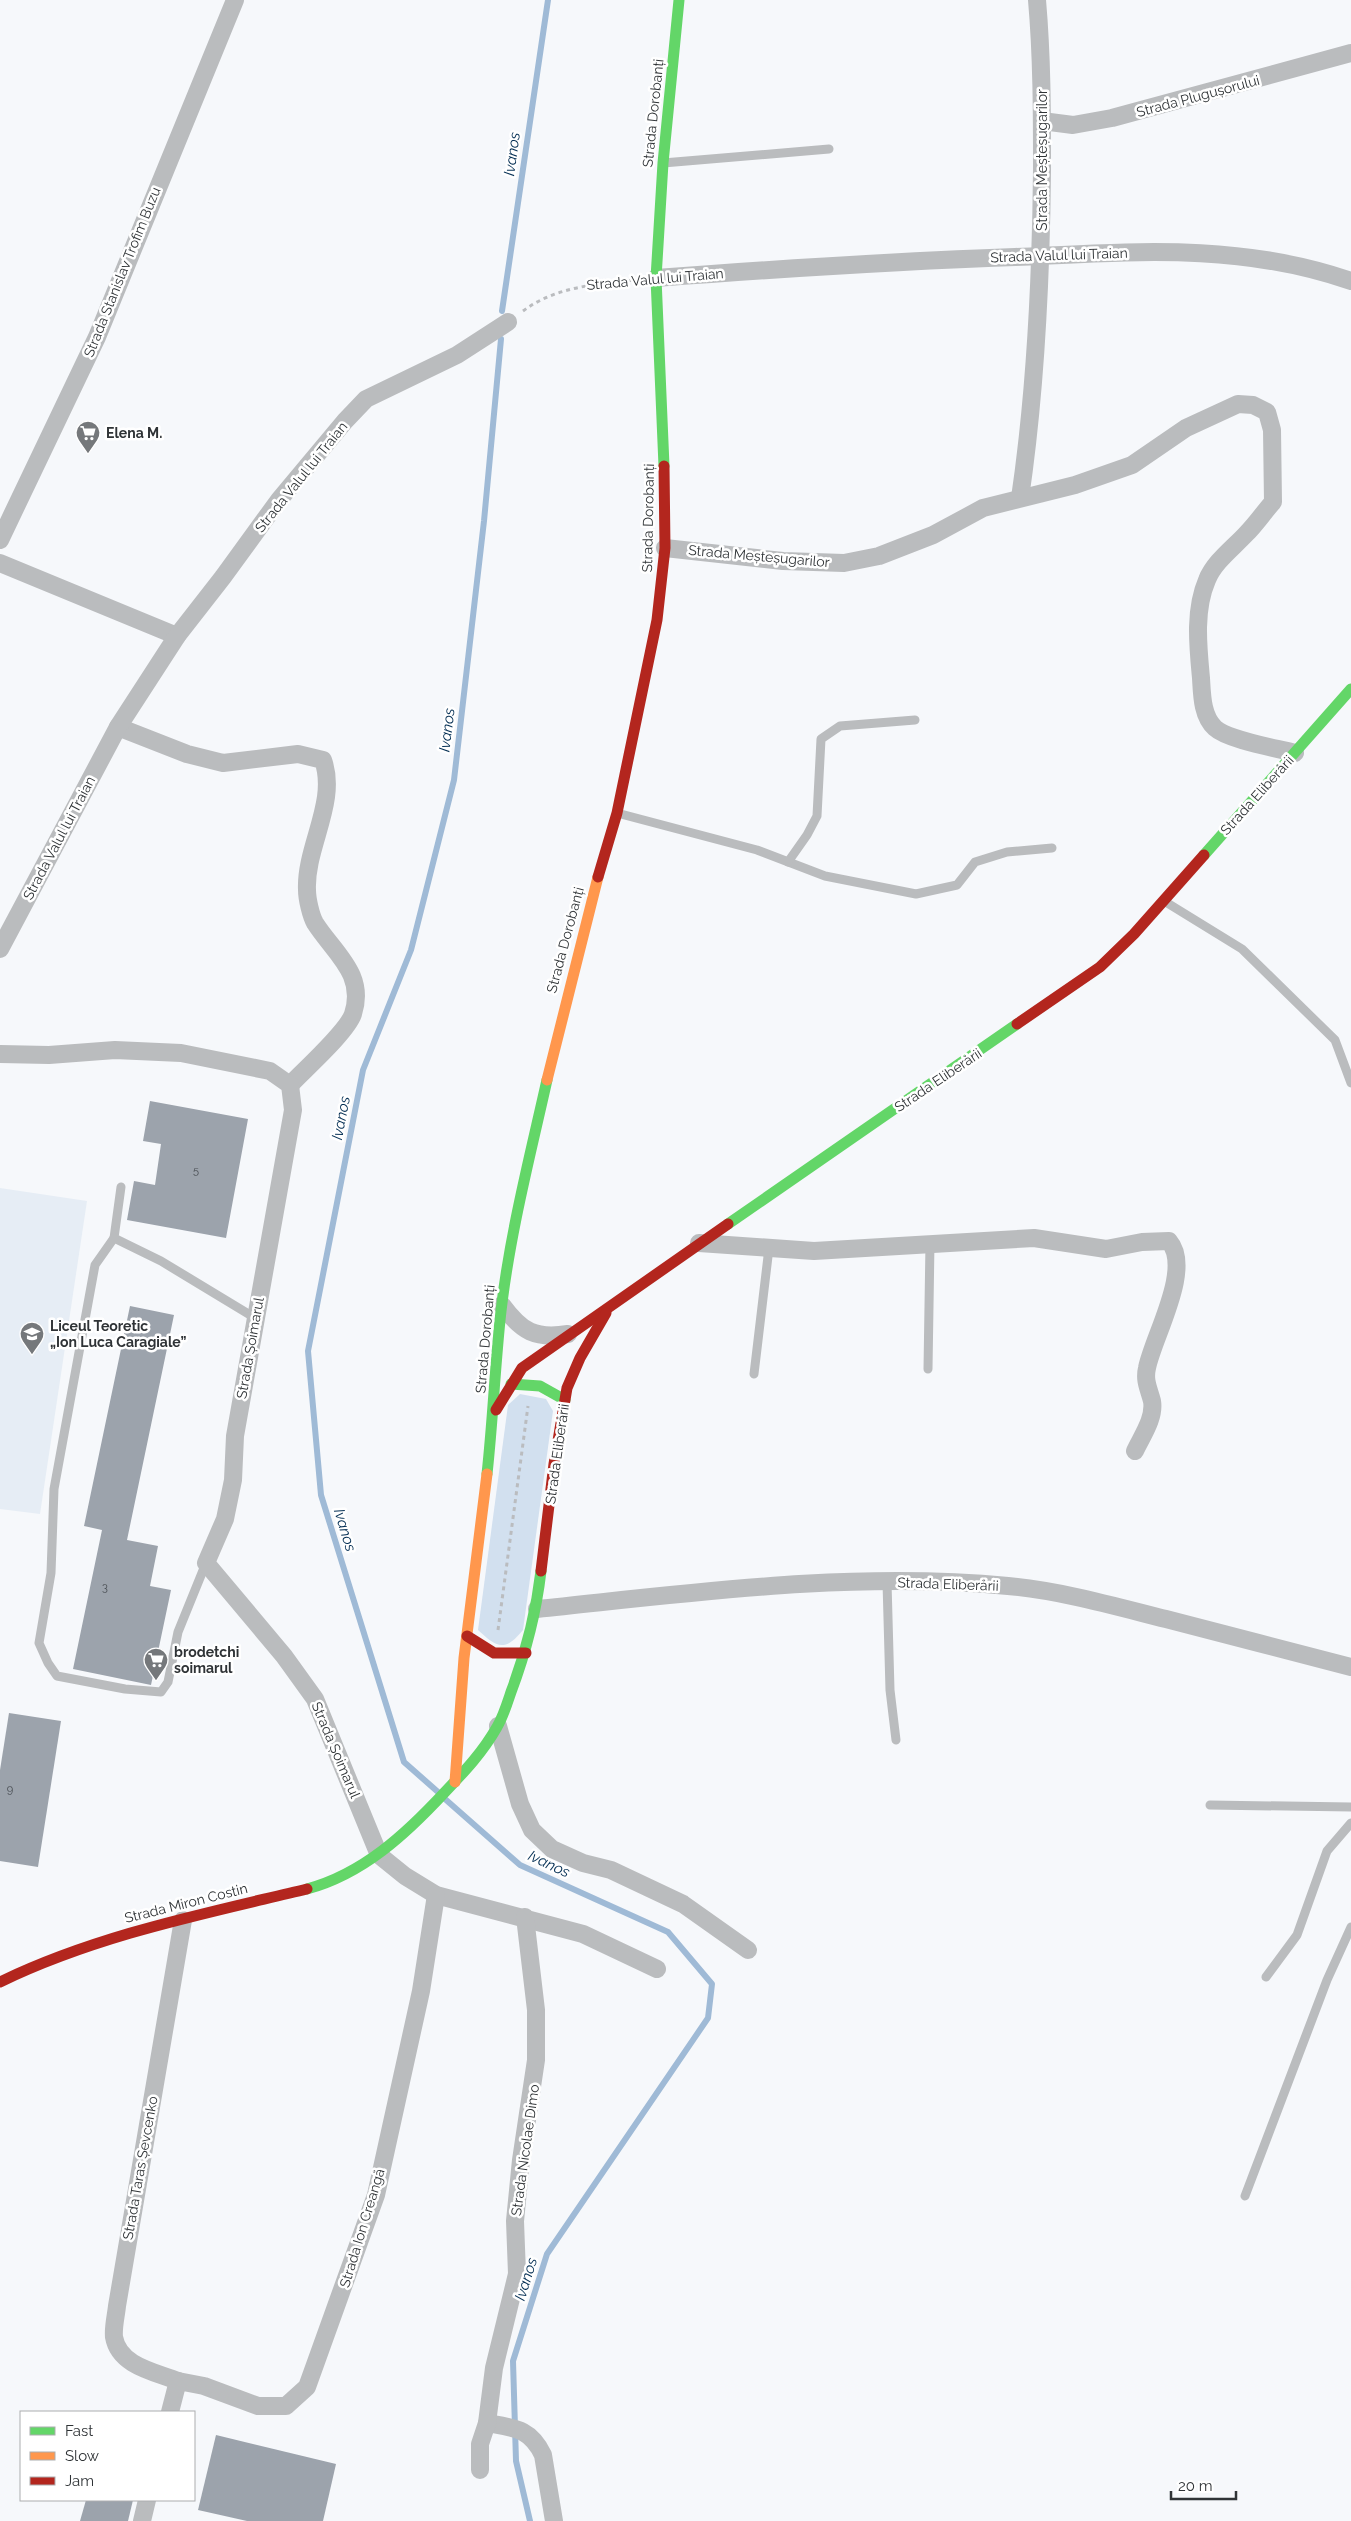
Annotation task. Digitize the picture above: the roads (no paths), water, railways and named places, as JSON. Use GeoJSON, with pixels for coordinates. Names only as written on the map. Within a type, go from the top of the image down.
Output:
{"type":"FeatureCollection","features":[{"type":"Feature","properties":{"kind":"street","name":"Strada Stanislav Trofim Buzu"},"geometry":{"type":"LineString","coordinates":[[0,540],[97,337],[235,0]]}},
{"type":"Feature","properties":{"kind":"street","name":"Strada Dorobanți"},"geometry":{"type":"LineString","coordinates":[[455,1782],[467,1636],[494,1414],[502,1306],[514,1228],[540,1105],[590,902],[617,813],[657,620],[665,548],[664,448],[656,278],[663,164],[679,0]]}},
{"type":"Feature","properties":{"kind":"street","name":"Strada Meșteșugarilor"},"geometry":{"type":"LineString","coordinates":[[1020,498],[1032,415],[1042,256],[1043,102],[1037,0]]}},
{"type":"Feature","properties":{"kind":"street","name":"Strada Plugușorului"},"geometry":{"type":"LineString","coordinates":[[1042,121],[1073,125],[1112,118],[1351,54]]}},
{"type":"Feature","properties":{"kind":"street","name":"Strada Valul lui Traian"},"geometry":{"type":"LineString","coordinates":[[656,278],[846,263],[1133,252],[1217,253],[1269,260],[1322,271],[1351,281]]}},
{"type":"Feature","properties":{"kind":"street","name":"Strada Valul lui Traian"},"geometry":{"type":"LineString","coordinates":[[0,949],[118,728],[176,636],[223,577],[279,500],[345,421],[366,399],[457,355],[508,322]]}},
{"type":"Feature","properties":{"kind":"street","name":"Strada Meșteșugarilor"},"geometry":{"type":"LineString","coordinates":[[665,548],[783,561],[844,563],[879,556],[933,535],[983,508],[1075,486],[1132,465],[1186,428],[1238,404],[1253,405],[1267,412],[1272,430],[1273,502],[1225,554],[1207,579],[1199,610],[1199,652],[1203,699],[1207,719],[1216,729],[1226,735],[1295,753]]}},
{"type":"Feature","properties":{"kind":"street"},"geometry":{"type":"LineString","coordinates":[[0,563],[176,636]]}},
{"type":"Feature","properties":{"kind":"street","name":"Strada Eliberării"},"geometry":{"type":"LineString","coordinates":[[494,1414],[522,1368],[1092,973],[1134,934],[1164,901],[1351,688]]}},
{"type":"Feature","properties":{"kind":"street"},"geometry":{"type":"LineString","coordinates":[[0,1054],[49,1055],[115,1050],[181,1053],[270,1071],[290,1085],[346,1027],[353,1014],[356,995],[353,975],[340,954],[314,922],[307,891],[312,847],[319,828],[329,776],[323,760],[298,754],[223,763],[187,754],[118,728]]}},
{"type":"Feature","properties":{"kind":"street","name":"Strada Șoimarul"},"geometry":{"type":"LineString","coordinates":[[290,1085],[293,1110],[235,1436],[232,1480],[225,1519],[206,1563],[284,1656],[315,1699],[379,1855]]}},
{"type":"Feature","properties":{"kind":"street"},"geometry":{"type":"LineString","coordinates":[[699,1244],[814,1251],[1034,1238],[1106,1249],[1142,1242],[1169,1241],[1175,1248],[1177,1262],[1172,1294],[1147,1367],[1145,1383],[1152,1402],[1151,1418],[1135,1451]]}},
{"type":"Feature","properties":{"kind":"street"},"geometry":{"type":"LineString","coordinates":[[502,1306],[514,1322],[533,1334],[551,1337],[571,1333]]}},
{"type":"Feature","properties":{"kind":"street","name":"Strada Eliberării"},"geometry":{"type":"LineString","coordinates":[[455,1782],[478,1757],[498,1726],[526,1653],[537,1609],[554,1464],[567,1388],[580,1358],[608,1309]]}},
{"type":"Feature","properties":{"kind":"street"},"geometry":{"type":"LineString","coordinates":[[511,1384],[532,1384],[549,1387],[565,1400]]}},
{"type":"Feature","properties":{"kind":"street","name":"Strada Eliberării"},"geometry":{"type":"LineString","coordinates":[[537,1609],[708,1592],[887,1582],[933,1582],[1009,1586],[1076,1596],[1351,1667]]}},
{"type":"Feature","properties":{"kind":"street"},"geometry":{"type":"LineString","coordinates":[[467,1636],[485,1651],[504,1655],[526,1653]]}},
{"type":"Feature","properties":{"kind":"street"},"geometry":{"type":"LineString","coordinates":[[498,1726],[520,1804],[532,1830],[552,1850],[583,1863],[611,1870],[683,1904],[748,1950]]}},
{"type":"Feature","properties":{"kind":"street"},"geometry":{"type":"LineString","coordinates":[[455,1782],[413,1826],[379,1855],[405,1876],[436,1895],[479,1908],[525,1917],[583,1934],[658,1969]]}},
{"type":"Feature","properties":{"kind":"street","name":"Strada Miron Costin"},"geometry":{"type":"LineString","coordinates":[[0,1982],[41,1962],[112,1936],[321,1885],[379,1855]]}},
{"type":"Feature","properties":{"kind":"street","name":"Strada Ion Creangă"},"geometry":{"type":"LineString","coordinates":[[178,2381],[204,2386],[258,2406],[286,2406],[307,2387],[376,2195],[421,1991],[436,1895]]}},
{"type":"Feature","properties":{"kind":"street","name":"Strada Nicolae Dimo"},"geometry":{"type":"LineString","coordinates":[[480,2470],[480,2444],[493,2424],[494,2368],[517,2274],[515,2221],[521,2160],[536,2060],[536,2010],[525,1917]]}},
{"type":"Feature","properties":{"kind":"street","name":"Strada Taras Șevcenko"},"geometry":{"type":"LineString","coordinates":[[178,2381],[130,2362],[117,2348],[114,2335],[117,2306],[183,1920]]}},
{"type":"Feature","properties":{"kind":"street"},"geometry":{"type":"LineString","coordinates":[[170,2411],[178,2381]]}},
{"type":"Feature","properties":{"kind":"street"},"geometry":{"type":"LineString","coordinates":[[493,2424],[519,2429],[530,2435],[543,2455],[554,2521]]}},
{"type":"Feature","properties":{"kind":"street"},"geometry":{"type":"LineString","coordinates":[[142,2521],[147,2501]]}},
{"type":"Feature","properties":{"kind":"lane"},"geometry":{"type":"LineString","coordinates":[[663,164],[829,149]]}},
{"type":"Feature","properties":{"kind":"lane"},"geometry":{"type":"LineString","coordinates":[[788,862],[807,836],[817,816],[820,739],[840,726],[915,720]]}},
{"type":"Feature","properties":{"kind":"lane"},"geometry":{"type":"LineString","coordinates":[[617,813],[757,850],[825,876],[916,894],[957,885],[975,862],[1007,852],[1052,848]]}},
{"type":"Feature","properties":{"kind":"lane"},"geometry":{"type":"LineString","coordinates":[[1164,901],[1242,949],[1336,1040],[1351,1083]]}},
{"type":"Feature","properties":{"kind":"lane"},"geometry":{"type":"LineString","coordinates":[[122,1187],[114,1238],[96,1265],[54,1489],[51,1573],[39,1643],[48,1664],[57,1676],[125,1689],[161,1692],[168,1682],[178,1632],[206,1563]]}},
{"type":"Feature","properties":{"kind":"lane"},"geometry":{"type":"LineString","coordinates":[[114,1238],[161,1261],[255,1318]]}},
{"type":"Feature","properties":{"kind":"lane"},"geometry":{"type":"LineString","coordinates":[[928,1369],[930,1243]]}},
{"type":"Feature","properties":{"kind":"lane"},"geometry":{"type":"LineString","coordinates":[[754,1374],[769,1248]]}},
{"type":"Feature","properties":{"kind":"lane"},"geometry":{"type":"LineString","coordinates":[[887,1582],[890,1690],[896,1740]]}},
{"type":"Feature","properties":{"kind":"lane"},"geometry":{"type":"LineString","coordinates":[[1210,1805],[1351,1807]]}},
{"type":"Feature","properties":{"kind":"lane"},"geometry":{"type":"LineString","coordinates":[[1266,1978],[1297,1934],[1327,1851],[1351,1823]]}},
{"type":"Feature","properties":{"kind":"lane"},"geometry":{"type":"LineString","coordinates":[[1245,2196],[1327,1980],[1351,1927]]}},
{"type":"Feature","properties":{"kind":"waterway","name":"Ivanos"},"geometry":{"type":"LineString","coordinates":[[502,311],[548,0]]}},
{"type":"Feature","properties":{"kind":"waterway","name":"Ivanos"},"geometry":{"type":"LineString","coordinates":[[438,1792],[404,1762],[321,1495],[308,1351],[363,1070],[411,950],[454,780],[484,521],[501,339]]}},
{"type":"Feature","properties":{"kind":"waterway","name":"Ivanos"},"geometry":{"type":"LineString","coordinates":[[445,1799],[520,1865],[668,1932],[712,1984],[708,2018],[547,2254],[513,2361],[516,2461],[530,2521]]}},
{"type":"Feature","properties":{"kind":"place","name":"Elena M."},"geometry":{"type":"Point","coordinates":[88,454]}},
{"type":"Feature","properties":{"kind":"place","name":"Liceul Teoretic „Ion Luca Caragiale”"},"geometry":{"type":"Point","coordinates":[32,1355]}},
{"type":"Feature","properties":{"kind":"place","name":"brodetchi soimarul"},"geometry":{"type":"Point","coordinates":[156,1681]}}]}
